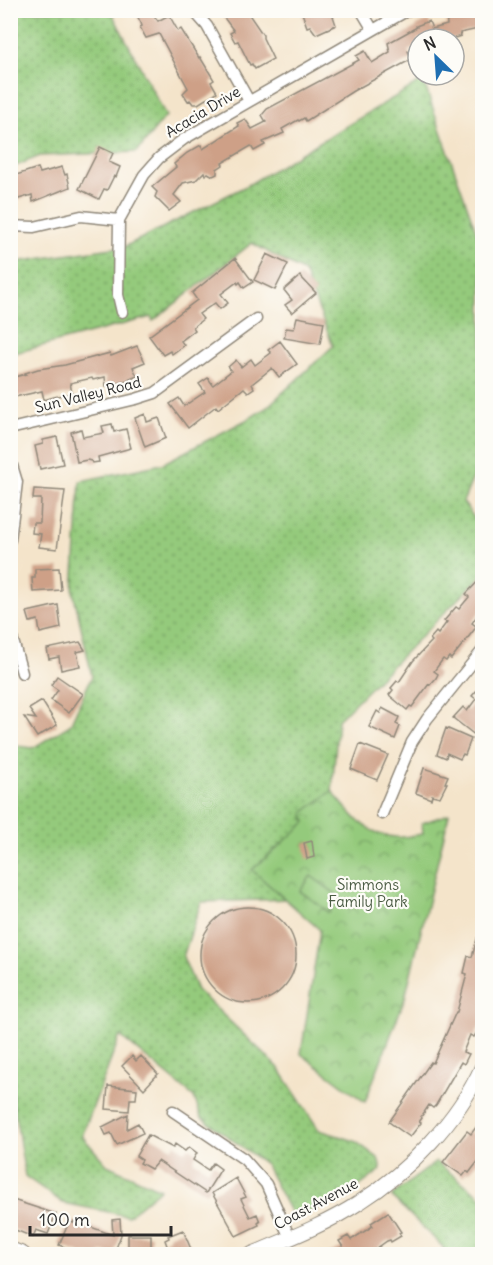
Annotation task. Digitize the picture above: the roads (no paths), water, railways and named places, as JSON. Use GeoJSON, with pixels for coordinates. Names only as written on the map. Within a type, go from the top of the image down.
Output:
{"type":"FeatureCollection","features":[{"type":"Feature","properties":{"kind":"street"},"geometry":{"type":"LineString","coordinates":[[193,10],[207,26],[249,101]]}},
{"type":"Feature","properties":{"kind":"street"},"geometry":{"type":"LineString","coordinates":[[361,10],[373,30]]}},
{"type":"Feature","properties":{"kind":"street","name":"Acacia Drive"},"geometry":{"type":"LineString","coordinates":[[122,312],[117,295],[118,220],[144,175],[159,158],[184,139],[408,10]]}},
{"type":"Feature","properties":{"kind":"street"},"geometry":{"type":"LineString","coordinates":[[10,226],[34,227],[81,216],[118,220]]}},
{"type":"Feature","properties":{"kind":"street","name":"Sun Valley Road"},"geometry":{"type":"LineString","coordinates":[[10,429],[155,393],[256,319]]}},
{"type":"Feature","properties":{"kind":"street"},"geometry":{"type":"LineString","coordinates":[[10,459],[17,482],[10,540]]}},
{"type":"Feature","properties":{"kind":"street"},"geometry":{"type":"LineString","coordinates":[[10,630],[22,673]]}},
{"type":"Feature","properties":{"kind":"street"},"geometry":{"type":"LineString","coordinates":[[382,814],[412,742],[427,719],[483,651]]}},
{"type":"Feature","properties":{"kind":"street","name":"Coast Avenue"},"geometry":{"type":"LineString","coordinates":[[252,1254],[360,1203],[403,1171],[464,1103],[483,1067]]}},
{"type":"Feature","properties":{"kind":"street"},"geometry":{"type":"LineString","coordinates":[[173,1111],[244,1160],[266,1184],[290,1238]]}},
{"type":"Feature","properties":{"kind":"street"},"geometry":{"type":"LineString","coordinates":[[10,1249],[23,1254]]}},
{"type":"Feature","properties":{"kind":"park label","name":"Simmons Family Park"},"geometry":{"type":"Point","coordinates":[368,894]}}]}
